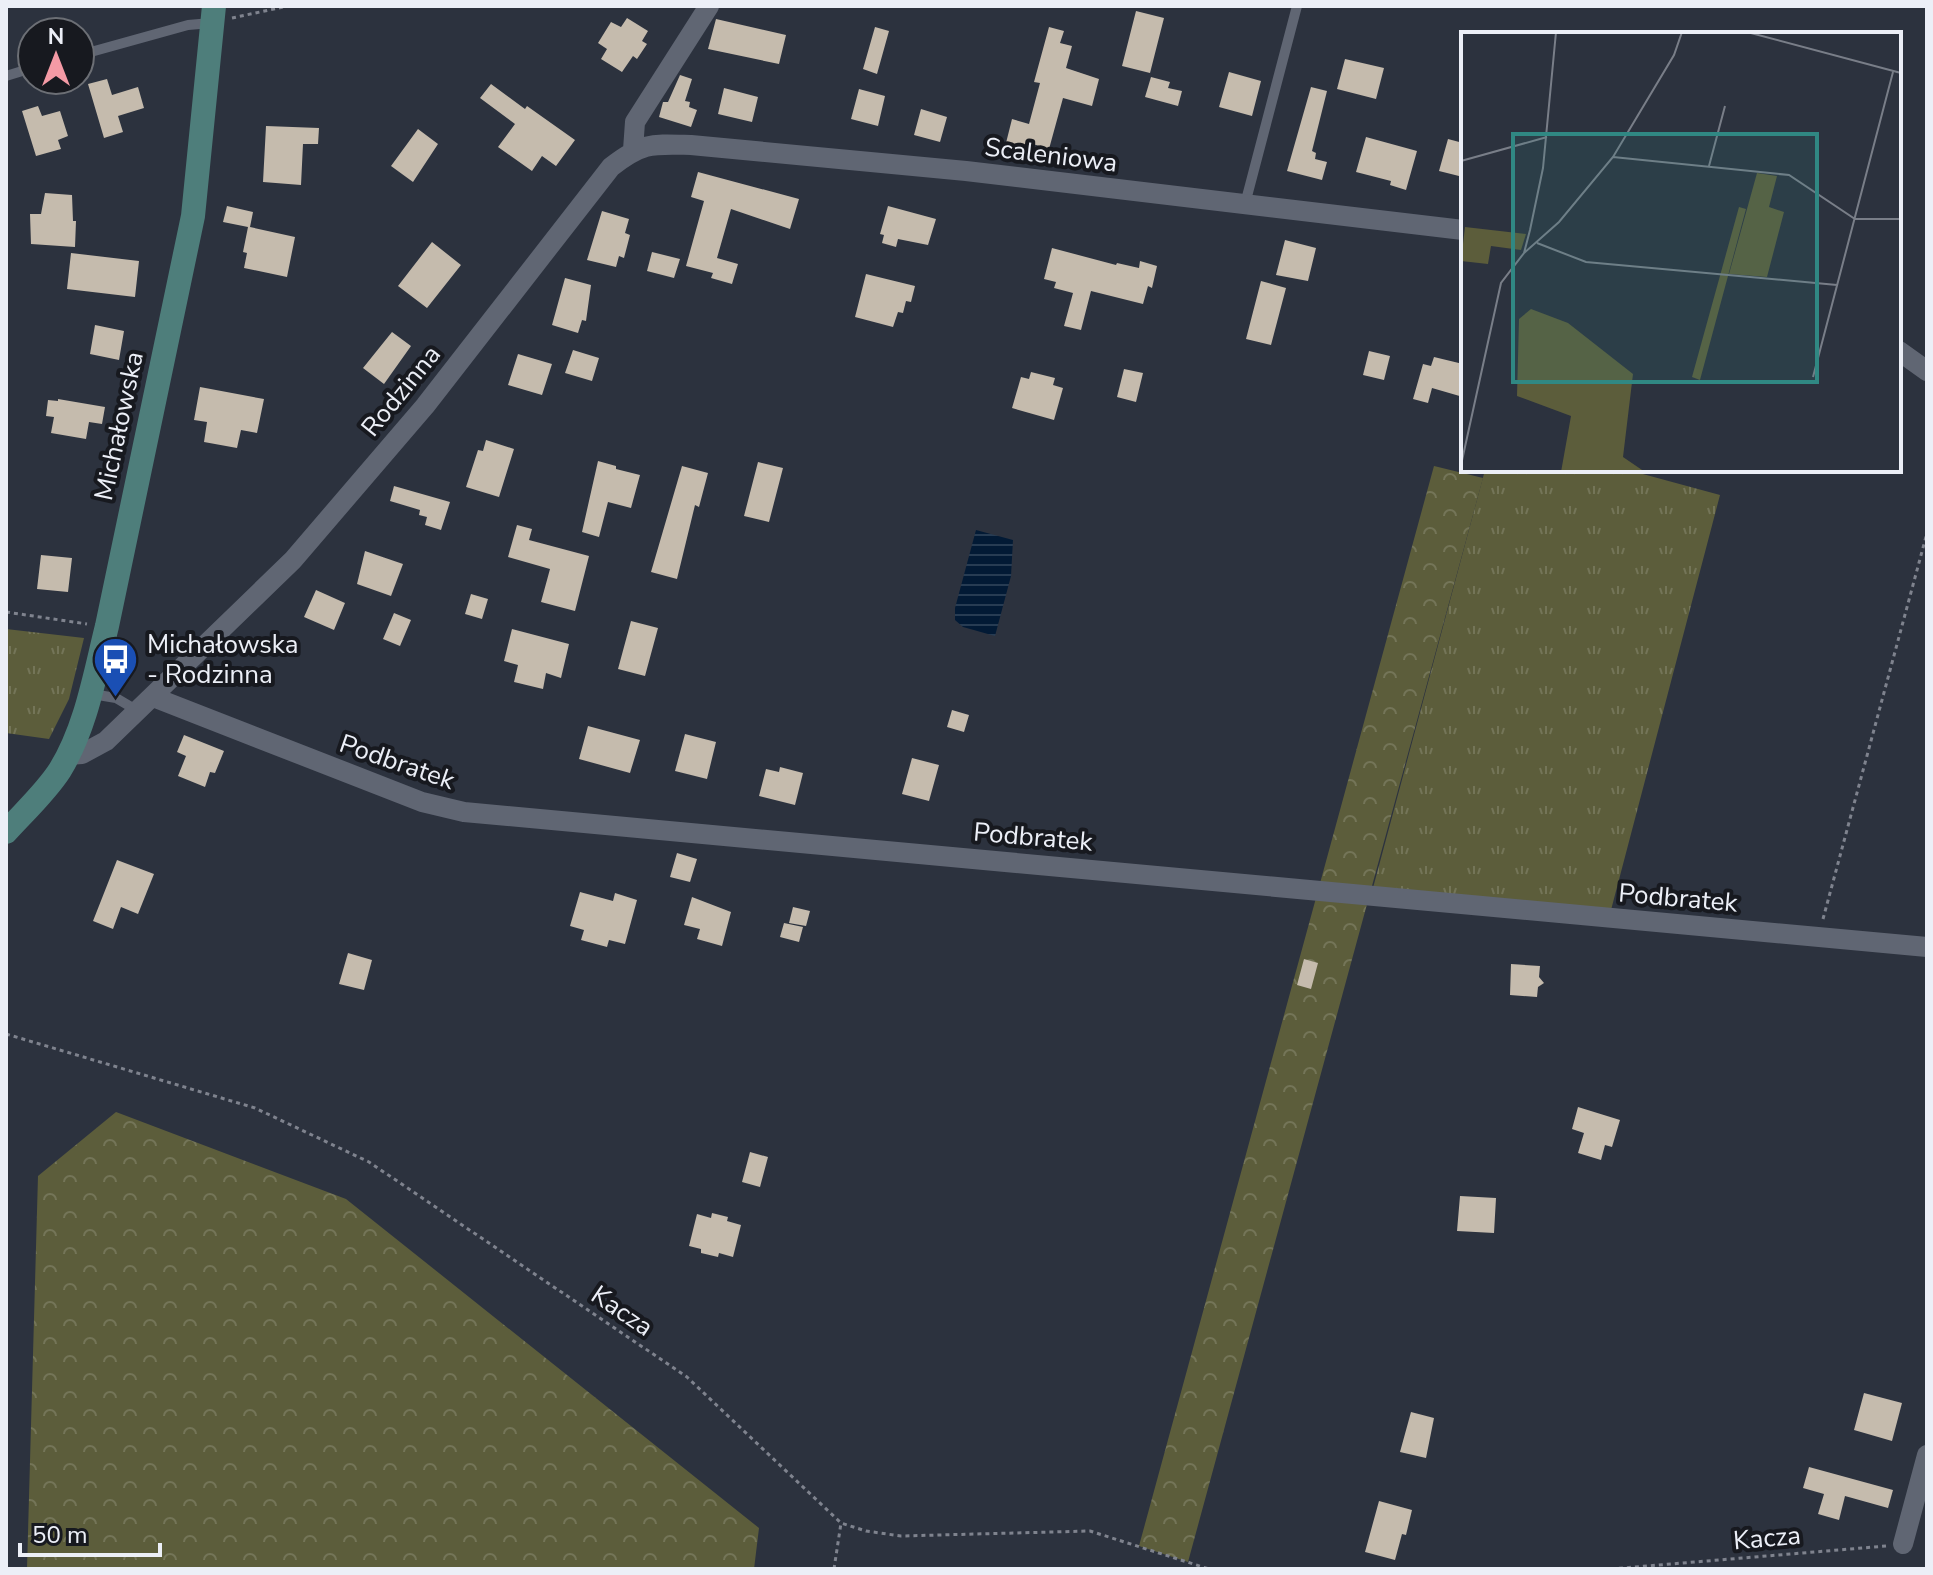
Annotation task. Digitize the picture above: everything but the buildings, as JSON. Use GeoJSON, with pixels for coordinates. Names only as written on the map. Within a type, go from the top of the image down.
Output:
{"type":"FeatureCollection","features":[{"type":"Feature","properties":{"kind":"street"},"geometry":{"type":"LineString","coordinates":[[633,150],[635,122],[709,6]]}},
{"type":"Feature","properties":{"kind":"street","name":"Michałowska"},"geometry":{"type":"LineString","coordinates":[[6,832],[56,775],[68,755],[89,694],[107,626],[193,216],[214,14]]}},
{"type":"Feature","properties":{"kind":"street","name":"Scaleniowa"},"geometry":{"type":"LineString","coordinates":[[633,150],[657,144],[691,145],[966,171],[1461,230]]}},
{"type":"Feature","properties":{"kind":"street","name":"Rodzinna"},"geometry":{"type":"LineString","coordinates":[[68,755],[82,754],[106,741],[293,560],[425,406],[611,167],[633,150]]}},
{"type":"Feature","properties":{"kind":"street"},"geometry":{"type":"LineString","coordinates":[[1901,352],[1927,371]]}},
{"type":"Feature","properties":{"kind":"street","name":"Podbratek"},"geometry":{"type":"LineString","coordinates":[[146,704],[422,802],[464,812],[1927,947]]}},
{"type":"Feature","properties":{"kind":"street"},"geometry":{"type":"LineString","coordinates":[[1903,1544],[1927,1455]]}},
{"type":"Feature","properties":{"kind":"lane"},"geometry":{"type":"LineString","coordinates":[[1245,204],[1297,6]]}},
{"type":"Feature","properties":{"kind":"lane"},"geometry":{"type":"LineString","coordinates":[[96,51],[188,25],[214,14]]}},
{"type":"Feature","properties":{"kind":"lane"},"geometry":{"type":"LineString","coordinates":[[89,694],[146,704]]}},
{"type":"Feature","properties":{"kind":"path"},"geometry":{"type":"LineString","coordinates":[[214,14],[288,6]]}},
{"type":"Feature","properties":{"kind":"path"},"geometry":{"type":"LineString","coordinates":[[1818,937],[1927,533]]}},
{"type":"Feature","properties":{"kind":"path"},"geometry":{"type":"LineString","coordinates":[[6,612],[107,626]]}},
{"type":"Feature","properties":{"kind":"path","name":"Kacza"},"geometry":{"type":"LineString","coordinates":[[6,1034],[255,1108],[369,1162],[687,1377],[841,1523],[866,1531],[901,1536],[1090,1531],[1209,1569]]}},
{"type":"Feature","properties":{"kind":"path"},"geometry":{"type":"LineString","coordinates":[[834,1569],[841,1523]]}},
{"type":"Feature","properties":{"kind":"path","name":"Kacza"},"geometry":{"type":"LineString","coordinates":[[1611,1569],[1903,1544]]}},
{"type":"Feature","properties":{"kind":"green space"},"geometry":{"type":"Polygon","coordinates":[[[1434,466],[1483,478],[1188,1562],[1139,1546],[1434,466]]]}},
{"type":"Feature","properties":{"kind":"green space"},"geometry":{"type":"Polygon","coordinates":[[[1484,472],[1635,472],[1720,495],[1611,910],[1373,888],[1484,472]]]}},
{"type":"Feature","properties":{"kind":"green space"},"geometry":{"type":"Polygon","coordinates":[[[6,629],[84,638],[69,699],[49,739],[6,733],[6,629]]]}},
{"type":"Feature","properties":{"kind":"green space"},"geometry":{"type":"Polygon","coordinates":[[[116,1112],[346,1199],[759,1528],[754,1569],[27,1569],[38,1176],[116,1112]]]}},
{"type":"Feature","properties":{"kind":"water"},"geometry":{"type":"Polygon","coordinates":[[[976,530],[1013,540],[1011,576],[995,636],[963,627],[955,620],[955,608],[976,530]]]}},
{"type":"Feature","properties":{"kind":"place","name":"Michałowska - Rodzinna"},"geometry":{"type":"Point","coordinates":[116,698]}}]}
